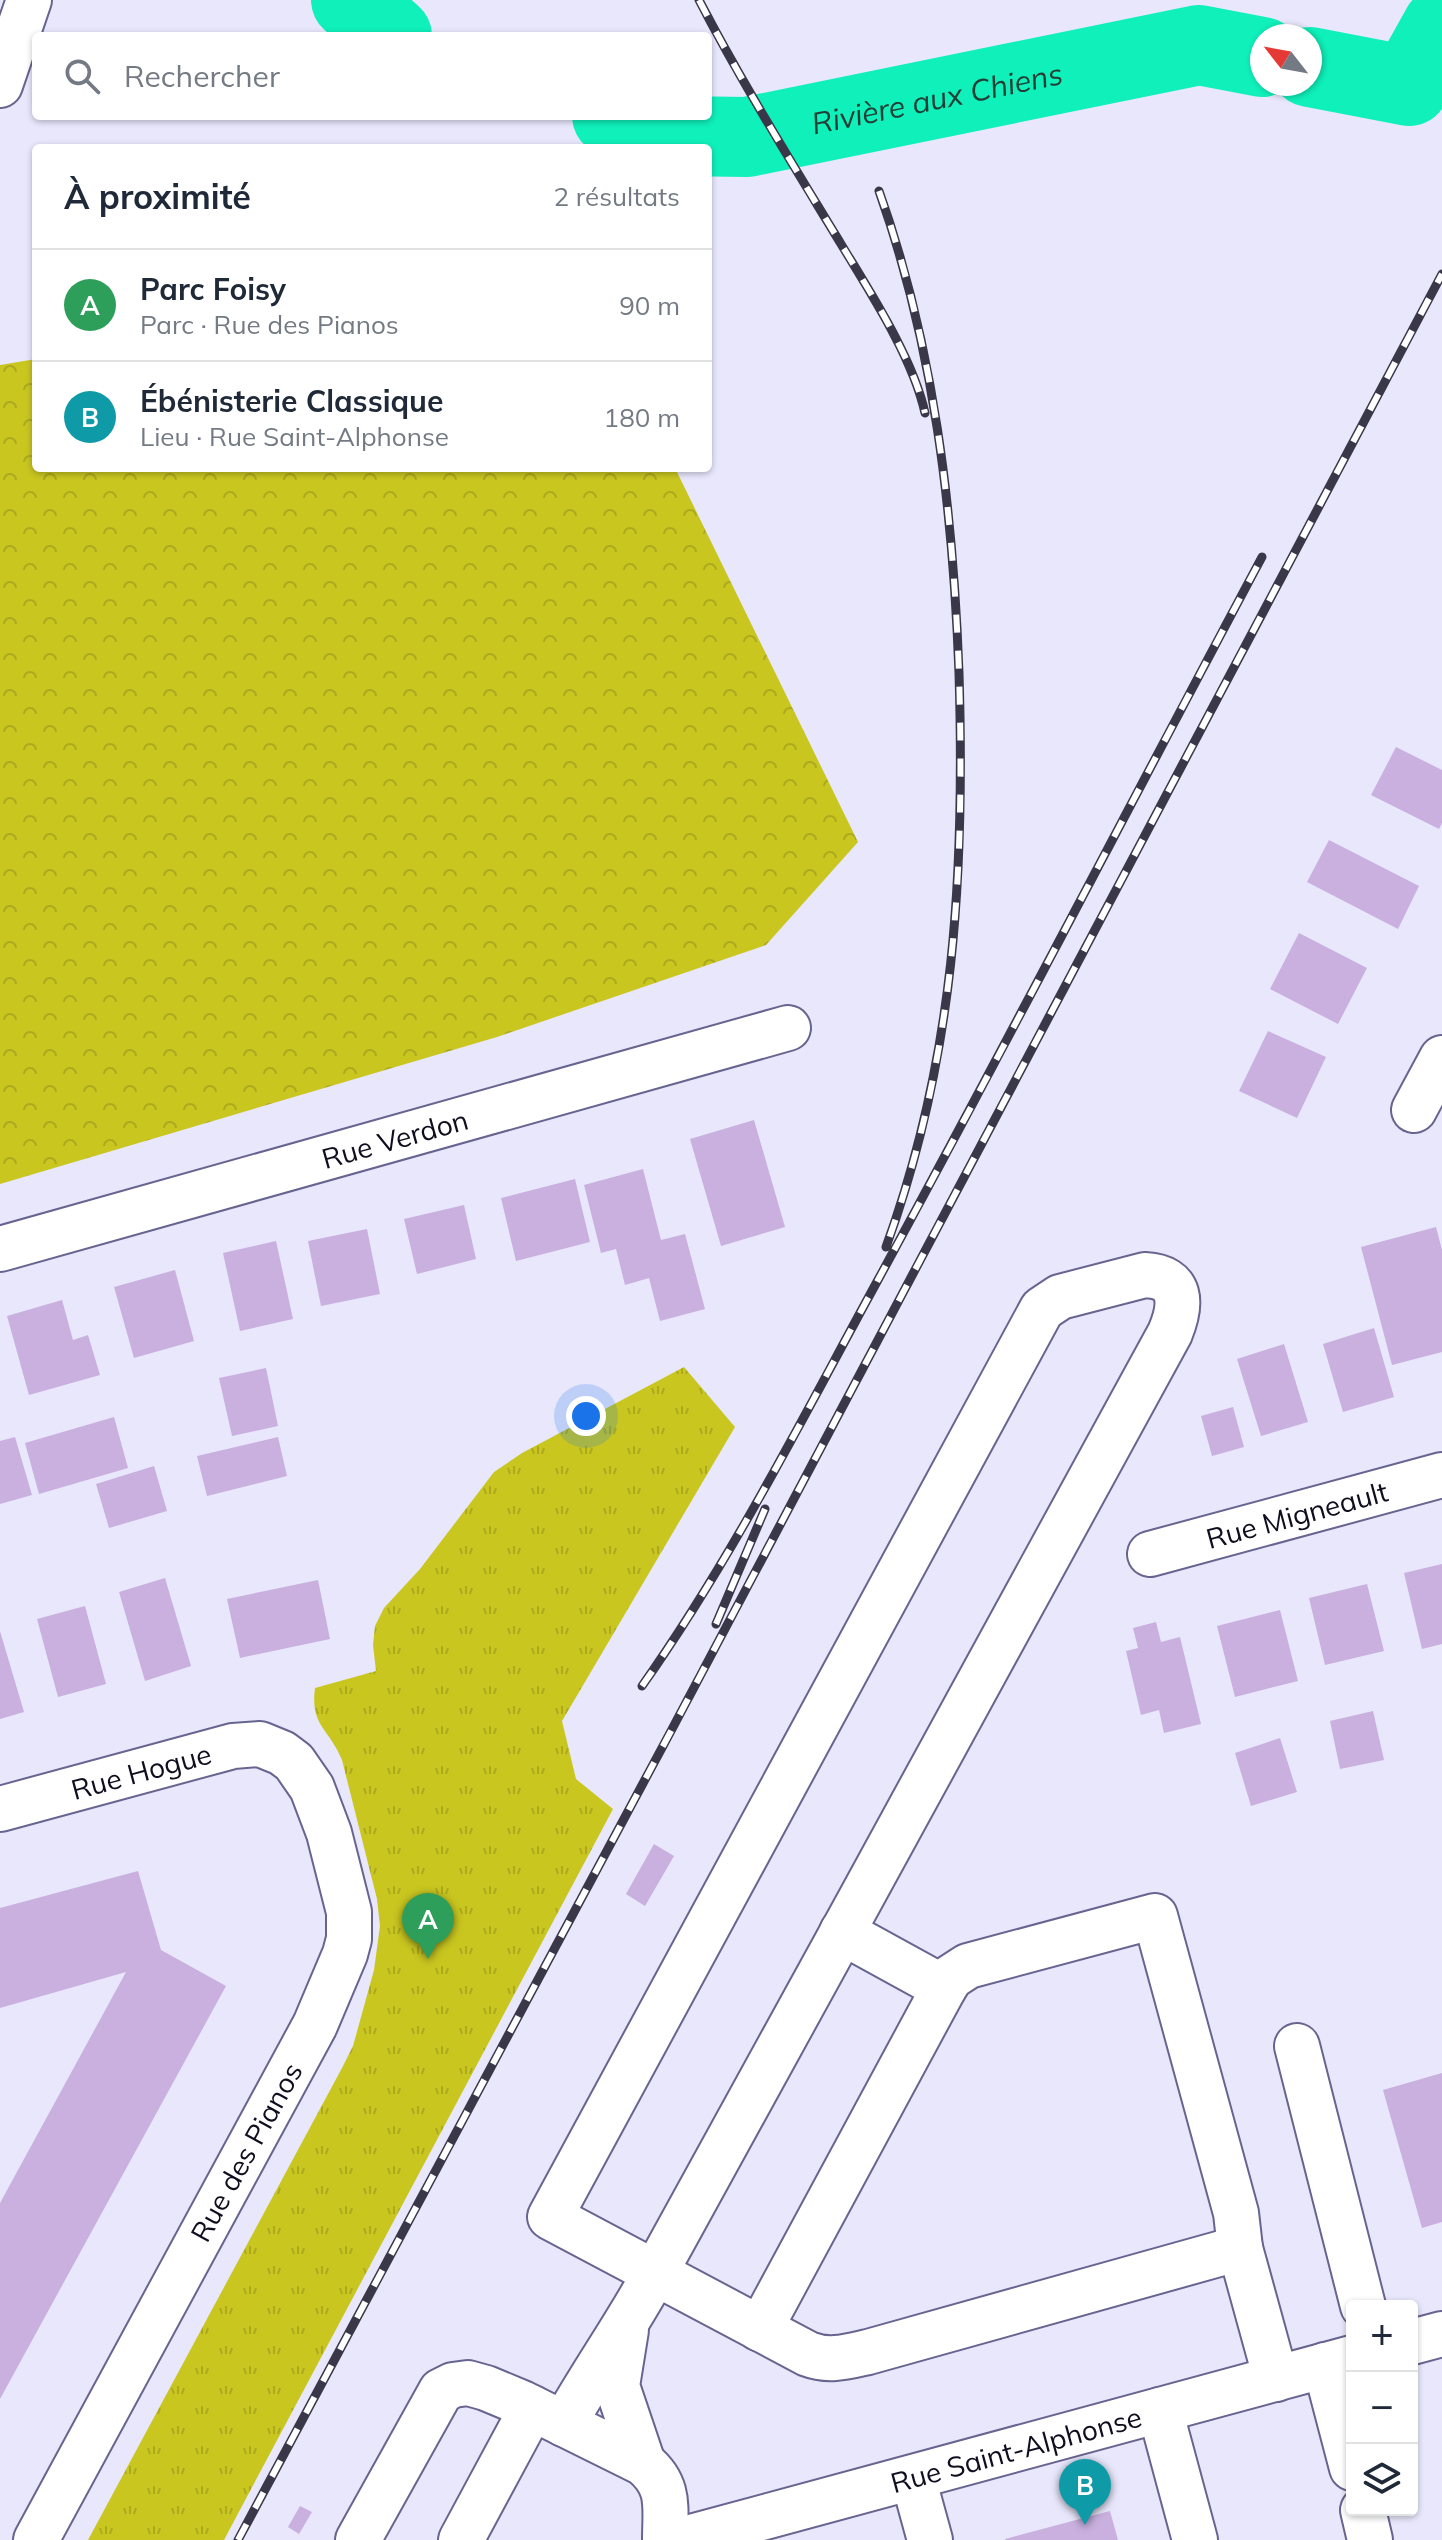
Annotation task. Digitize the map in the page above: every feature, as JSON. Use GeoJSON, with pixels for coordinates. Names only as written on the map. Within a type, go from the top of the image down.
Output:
{"type":"FeatureCollection","features":[{"type":"Feature","properties":{"kind":"street"},"geometry":{"type":"LineString","coordinates":[[0,85],[29,0]]}},
{"type":"Feature","properties":{"kind":"street","name":"Rue Verdon"},"geometry":{"type":"LineString","coordinates":[[0,1249],[788,1028]]}},
{"type":"Feature","properties":{"kind":"street"},"geometry":{"type":"LineString","coordinates":[[1414,1110],[1442,1058]]}},
{"type":"Feature","properties":{"kind":"street"},"geometry":{"type":"LineString","coordinates":[[461,2540],[548,2416],[590,2377],[627,2324],[655,2273],[842,1932],[1170,1333],[1176,1318],[1176,1291],[1170,1281],[1145,1275],[1060,1297],[1042,1309],[550,2217],[655,2273],[760,2329],[821,2359],[837,2359],[1240,2248]]}},
{"type":"Feature","properties":{"kind":"street","name":"Rue Migneault"},"geometry":{"type":"LineString","coordinates":[[1150,1554],[1442,1475]]}},
{"type":"Feature","properties":{"kind":"street","name":"Rue Hogue"},"geometry":{"type":"LineString","coordinates":[[0,1809],[233,1746],[260,1744],[282,1753]]}},
{"type":"Feature","properties":{"kind":"street","name":"Rue des Pianos"},"geometry":{"type":"LineString","coordinates":[[36,2540],[305,2044],[340,1973],[350,1923],[341,1875],[312,1788],[304,1774],[282,1753]]}},
{"type":"Feature","properties":{"kind":"street"},"geometry":{"type":"LineString","coordinates":[[760,2329],[951,1977],[968,1966],[1155,1916],[1236,2213],[1240,2248],[1276,2379]]}},
{"type":"Feature","properties":{"kind":"street"},"geometry":{"type":"LineString","coordinates":[[842,1932],[944,1988]]}},
{"type":"Feature","properties":{"kind":"street"},"geometry":{"type":"LineString","coordinates":[[1297,2046],[1361,2300]]}},
{"type":"Feature","properties":{"kind":"street"},"geometry":{"type":"LineString","coordinates":[[627,2324],[617,2386],[643,2463]]}},
{"type":"Feature","properties":{"kind":"street"},"geometry":{"type":"LineString","coordinates":[[1418,2340],[1442,2334]]}},
{"type":"Feature","properties":{"kind":"street"},"geometry":{"type":"LineString","coordinates":[[1339,2362],[1349,2444]]}},
{"type":"Feature","properties":{"kind":"street","name":"Rue Saint-Alphonse"},"geometry":{"type":"LineString","coordinates":[[680,2540],[1339,2362]]}},
{"type":"Feature","properties":{"kind":"street"},"geometry":{"type":"LineString","coordinates":[[358,2540],[441,2391],[468,2383],[548,2416],[643,2463],[657,2475],[662,2485],[666,2504],[665,2540]]}},
{"type":"Feature","properties":{"kind":"street"},"geometry":{"type":"LineString","coordinates":[[1160,2410],[1195,2540]]}},
{"type":"Feature","properties":{"kind":"street"},"geometry":{"type":"LineString","coordinates":[[913,2478],[930,2540]]}},
{"type":"Feature","properties":{"kind":"street"},"geometry":{"type":"LineString","coordinates":[[1364,2516],[1370,2540]]}},
{"type":"Feature","properties":{"kind":"green space"},"geometry":{"type":"Polygon","coordinates":[[[32,360],[32,472],[677,472],[858,842],[766,945],[497,1037],[0,1184],[0,365],[32,360]]]}},
{"type":"Feature","properties":{"kind":"green space"},"geometry":{"type":"Polygon","coordinates":[[[684,1367],[735,1427],[562,1721],[576,1779],[613,1809],[224,2540],[88,2540],[342,2068],[353,2046],[374,1970],[380,1926],[377,1899],[342,1760],[315,1711],[315,1688],[376,1671],[373,1645],[375,1626],[384,1608],[420,1569],[494,1472],[522,1453],[684,1367]]]}},
{"type":"Feature","properties":{"kind":"building"},"geometry":{"type":"Polygon","coordinates":[[[1396,747],[1442,770],[1442,823],[1439,829],[1371,795],[1396,747]]]}},
{"type":"Feature","properties":{"kind":"building"},"geometry":{"type":"Polygon","coordinates":[[[1329,840],[1419,886],[1398,929],[1307,882],[1329,840]]]}},
{"type":"Feature","properties":{"kind":"building"},"geometry":{"type":"Polygon","coordinates":[[[1299,933],[1367,968],[1338,1024],[1270,989],[1299,933]]]}},
{"type":"Feature","properties":{"kind":"building"},"geometry":{"type":"Polygon","coordinates":[[[1268,1031],[1326,1057],[1297,1118],[1239,1091],[1268,1031]]]}},
{"type":"Feature","properties":{"kind":"building"},"geometry":{"type":"Polygon","coordinates":[[[754,1120],[785,1227],[721,1246],[690,1139],[754,1120]]]}},
{"type":"Feature","properties":{"kind":"building"},"geometry":{"type":"Polygon","coordinates":[[[643,1169],[661,1240],[685,1234],[705,1309],[660,1321],[649,1278],[625,1285],[616,1249],[601,1253],[584,1185],[643,1169]]]}},
{"type":"Feature","properties":{"kind":"building"},"geometry":{"type":"Polygon","coordinates":[[[575,1179],[590,1242],[516,1261],[501,1198],[575,1179]]]}},
{"type":"Feature","properties":{"kind":"building"},"geometry":{"type":"Polygon","coordinates":[[[464,1205],[476,1259],[417,1274],[404,1219],[464,1205]]]}},
{"type":"Feature","properties":{"kind":"building"},"geometry":{"type":"Polygon","coordinates":[[[1436,1227],[1442,1250],[1442,1352],[1392,1365],[1361,1247],[1436,1227]]]}},
{"type":"Feature","properties":{"kind":"building"},"geometry":{"type":"Polygon","coordinates":[[[367,1229],[380,1294],[321,1306],[308,1241],[367,1229]]]}},
{"type":"Feature","properties":{"kind":"building"},"geometry":{"type":"Polygon","coordinates":[[[276,1241],[293,1319],[240,1331],[223,1253],[276,1241]]]}},
{"type":"Feature","properties":{"kind":"building"},"geometry":{"type":"Polygon","coordinates":[[[175,1270],[194,1341],[134,1358],[114,1287],[175,1270]]]}},
{"type":"Feature","properties":{"kind":"building"},"geometry":{"type":"Polygon","coordinates":[[[62,1300],[73,1340],[88,1335],[100,1375],[29,1395],[7,1316],[62,1300]]]}},
{"type":"Feature","properties":{"kind":"building"},"geometry":{"type":"Polygon","coordinates":[[[1374,1328],[1394,1397],[1343,1412],[1323,1344],[1374,1328]]]}},
{"type":"Feature","properties":{"kind":"building"},"geometry":{"type":"Polygon","coordinates":[[[1284,1344],[1308,1422],[1261,1436],[1237,1359],[1284,1344]]]}},
{"type":"Feature","properties":{"kind":"building"},"geometry":{"type":"Polygon","coordinates":[[[266,1368],[278,1426],[232,1436],[219,1378],[266,1368]]]}},
{"type":"Feature","properties":{"kind":"building"},"geometry":{"type":"Polygon","coordinates":[[[1233,1407],[1244,1447],[1212,1456],[1201,1416],[1233,1407]]]}},
{"type":"Feature","properties":{"kind":"building"},"geometry":{"type":"Polygon","coordinates":[[[114,1417],[128,1468],[39,1494],[25,1443],[114,1417]]]}},
{"type":"Feature","properties":{"kind":"building"},"geometry":{"type":"Polygon","coordinates":[[[15,1437],[32,1495],[0,1504],[0,1441],[15,1437]]]}},
{"type":"Feature","properties":{"kind":"building"},"geometry":{"type":"Polygon","coordinates":[[[278,1437],[287,1476],[207,1496],[197,1456],[278,1437]]]}},
{"type":"Feature","properties":{"kind":"building"},"geometry":{"type":"Polygon","coordinates":[[[154,1466],[167,1511],[109,1528],[96,1484],[154,1466]]]}},
{"type":"Feature","properties":{"kind":"building"},"geometry":{"type":"Polygon","coordinates":[[[1442,1564],[1442,1644],[1422,1649],[1404,1573],[1442,1564]]]}},
{"type":"Feature","properties":{"kind":"building"},"geometry":{"type":"Polygon","coordinates":[[[165,1578],[191,1666],[145,1681],[119,1592],[165,1578]]]}},
{"type":"Feature","properties":{"kind":"building"},"geometry":{"type":"Polygon","coordinates":[[[318,1580],[330,1639],[240,1658],[227,1599],[318,1580]]]}},
{"type":"Feature","properties":{"kind":"building"},"geometry":{"type":"Polygon","coordinates":[[[1367,1584],[1384,1651],[1325,1665],[1309,1598],[1367,1584]]]}},
{"type":"Feature","properties":{"kind":"building"},"geometry":{"type":"Polygon","coordinates":[[[85,1606],[106,1684],[58,1697],[37,1619],[85,1606]]]}},
{"type":"Feature","properties":{"kind":"building"},"geometry":{"type":"Polygon","coordinates":[[[1280,1610],[1298,1681],[1235,1697],[1217,1626],[1280,1610]]]}},
{"type":"Feature","properties":{"kind":"building"},"geometry":{"type":"Polygon","coordinates":[[[1156,1622],[1161,1642],[1180,1637],[1201,1724],[1164,1733],[1159,1710],[1141,1715],[1126,1651],[1138,1648],[1133,1628],[1156,1622]]]}},
{"type":"Feature","properties":{"kind":"building"},"geometry":{"type":"Polygon","coordinates":[[[0,1631],[24,1712],[0,1719],[0,1631]]]}},
{"type":"Feature","properties":{"kind":"building"},"geometry":{"type":"Polygon","coordinates":[[[1373,1711],[1384,1760],[1340,1769],[1330,1721],[1373,1711]]]}},
{"type":"Feature","properties":{"kind":"building"},"geometry":{"type":"Polygon","coordinates":[[[1280,1738],[1297,1792],[1251,1806],[1235,1753],[1280,1738]]]}},
{"type":"Feature","properties":{"kind":"building"},"geometry":{"type":"Polygon","coordinates":[[[654,1844],[674,1856],[645,1906],[626,1894],[654,1844]]]}},
{"type":"Feature","properties":{"kind":"building"},"geometry":{"type":"Polygon","coordinates":[[[138,1871],[161,1950],[226,1986],[0,2399],[0,2203],[126,1972],[0,2008],[0,1908],[138,1871]]]}},
{"type":"Feature","properties":{"kind":"building"},"geometry":{"type":"Polygon","coordinates":[[[1442,2073],[1442,2222],[1422,2228],[1383,2090],[1442,2073]]]}},
{"type":"Feature","properties":{"kind":"building"},"geometry":{"type":"Polygon","coordinates":[[[300,2506],[312,2512],[299,2534],[288,2527],[300,2506]]]}},
{"type":"Feature","properties":{"kind":"building"},"geometry":{"type":"Polygon","coordinates":[[[1110,2511],[1118,2540],[1005,2540],[1005,2539],[1110,2511]]]}},
{"type":"Feature","properties":{"kind":"waterway","name":"Rivière aux Chiens"},"geometry":{"type":"LineString","coordinates":[[351,0],[387,32]]}},
{"type":"Feature","properties":{"kind":"waterway","name":"Rivière aux Chiens"},"geometry":{"type":"LineString","coordinates":[[1322,69],[1409,86],[1442,27]]}},
{"type":"Feature","properties":{"kind":"waterway","name":"Rivière aux Chiens"},"geometry":{"type":"LineString","coordinates":[[625,120],[676,136],[747,137],[1199,45],[1250,55]]}},
{"type":"Feature","properties":{"kind":"railway"},"geometry":{"type":"LineString","coordinates":[[699,0],[889,326],[911,370],[925,413]]}},
{"type":"Feature","properties":{"kind":"railway"},"geometry":{"type":"LineString","coordinates":[[879,191],[914,309],[946,490],[956,612],[960,747],[957,892],[941,1035],[909,1176],[886,1247]]}},
{"type":"Feature","properties":{"kind":"railway"},"geometry":{"type":"LineString","coordinates":[[238,2540],[671,1731],[1442,274]]}},
{"type":"Feature","properties":{"kind":"railway"},"geometry":{"type":"LineString","coordinates":[[642,1686],[707,1587],[795,1434],[1262,557]]}},
{"type":"Feature","properties":{"kind":"railway"},"geometry":{"type":"LineString","coordinates":[[716,1624],[765,1509]]}},
{"type":"Feature","properties":{"kind":"place","name":"Parc Foisy"},"geometry":{"type":"Point","coordinates":[428,1959]}},
{"type":"Feature","properties":{"kind":"place","name":"Ébénisterie Classique"},"geometry":{"type":"Point","coordinates":[1085,2525]}}]}
